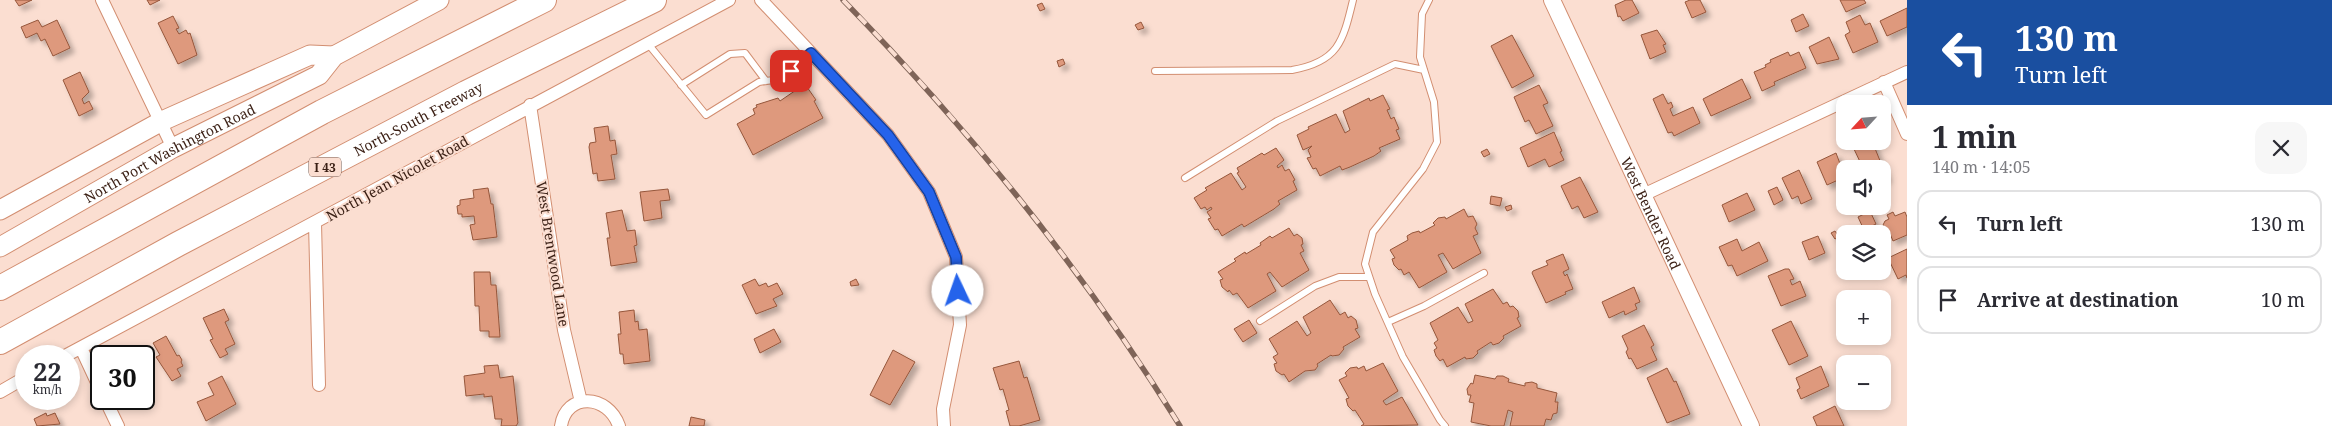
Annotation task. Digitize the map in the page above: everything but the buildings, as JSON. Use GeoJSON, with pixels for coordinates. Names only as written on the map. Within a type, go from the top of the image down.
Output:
{"type":"FeatureCollection","features":[{"type":"Feature","properties":{"kind":"highway"},"geometry":{"type":"LineString","coordinates":[[0,288],[322,112],[544,0]]}},
{"type":"Feature","properties":{"kind":"highway","name":"North-South Freeway"},"geometry":{"type":"LineString","coordinates":[[0,342],[178,244],[457,97],[654,0]]}},
{"type":"Feature","properties":{"kind":"main road","name":"North Port Washington Road"},"geometry":{"type":"LineString","coordinates":[[0,247],[173,148],[319,76],[334,56],[439,0]]}},
{"type":"Feature","properties":{"kind":"main road","name":"North Port Washington Road"},"geometry":{"type":"LineString","coordinates":[[0,210],[162,121],[310,54],[334,56]]}},
{"type":"Feature","properties":{"kind":"street"},"geometry":{"type":"LineString","coordinates":[[102,0],[162,121],[173,148]]}},
{"type":"Feature","properties":{"kind":"street","name":"North Jean Nicolet Road"},"geometry":{"type":"LineString","coordinates":[[81,348],[316,223],[530,105],[649,45],[729,0]]}},
{"type":"Feature","properties":{"kind":"street"},"geometry":{"type":"LineString","coordinates":[[761,0],[888,135],[929,192],[956,257],[960,325],[943,410],[944,426]]}},
{"type":"Feature","properties":{"kind":"street","name":"West Bender Road"},"geometry":{"type":"LineString","coordinates":[[1552,0],[1751,426]]}},
{"type":"Feature","properties":{"kind":"street"},"geometry":{"type":"LineString","coordinates":[[1643,195],[1907,72]]}},
{"type":"Feature","properties":{"kind":"street"},"geometry":{"type":"LineString","coordinates":[[1884,82],[1907,134]]}},
{"type":"Feature","properties":{"kind":"street","name":"West Brentwood Lane"},"geometry":{"type":"LineString","coordinates":[[530,105],[564,330],[581,402]]}},
{"type":"Feature","properties":{"kind":"street"},"geometry":{"type":"LineString","coordinates":[[316,223],[319,385]]}},
{"type":"Feature","properties":{"kind":"street"},"geometry":{"type":"LineString","coordinates":[[81,348],[90,367]]}},
{"type":"Feature","properties":{"kind":"street"},"geometry":{"type":"LineString","coordinates":[[0,392],[15,384]]}},
{"type":"Feature","properties":{"kind":"street"},"geometry":{"type":"LineString","coordinates":[[561,426],[566,413],[581,402],[591,401],[605,406],[616,416],[619,426]]}},
{"type":"Feature","properties":{"kind":"street"},"geometry":{"type":"LineString","coordinates":[[110,410],[118,426]]}},
{"type":"Feature","properties":{"kind":"lane"},"geometry":{"type":"LineString","coordinates":[[1155,71],[1292,70],[1308,67],[1322,61],[1335,51],[1345,34],[1353,0]]}},
{"type":"Feature","properties":{"kind":"lane"},"geometry":{"type":"LineString","coordinates":[[1430,0],[1422,14],[1420,57],[1434,102],[1437,142],[1423,169],[1373,232],[1365,264],[1404,357],[1445,426]]}},
{"type":"Feature","properties":{"kind":"lane"},"geometry":{"type":"LineString","coordinates":[[649,45],[706,116],[760,82],[781,79],[811,53]]}},
{"type":"Feature","properties":{"kind":"lane"},"geometry":{"type":"LineString","coordinates":[[681,85],[730,54],[737,52],[745,54],[766,81]]}},
{"type":"Feature","properties":{"kind":"lane"},"geometry":{"type":"LineString","coordinates":[[1184,178],[1277,120],[1395,64],[1424,70]]}},
{"type":"Feature","properties":{"kind":"lane"},"geometry":{"type":"LineString","coordinates":[[1388,322],[1424,306],[1484,273]]}},
{"type":"Feature","properties":{"kind":"lane"},"geometry":{"type":"LineString","coordinates":[[1260,321],[1315,286],[1339,277],[1369,277]]}},
{"type":"Feature","properties":{"kind":"railway"},"geometry":{"type":"LineString","coordinates":[[843,0],[936,100],[980,151],[1065,257],[1105,312],[1180,426]]}},
{"type":"Feature","properties":{"kind":"route"},"geometry":{"type":"LineString","coordinates":[[791,71],[811,53],[888,135],[929,192],[956,257],[958,291]]}}]}
